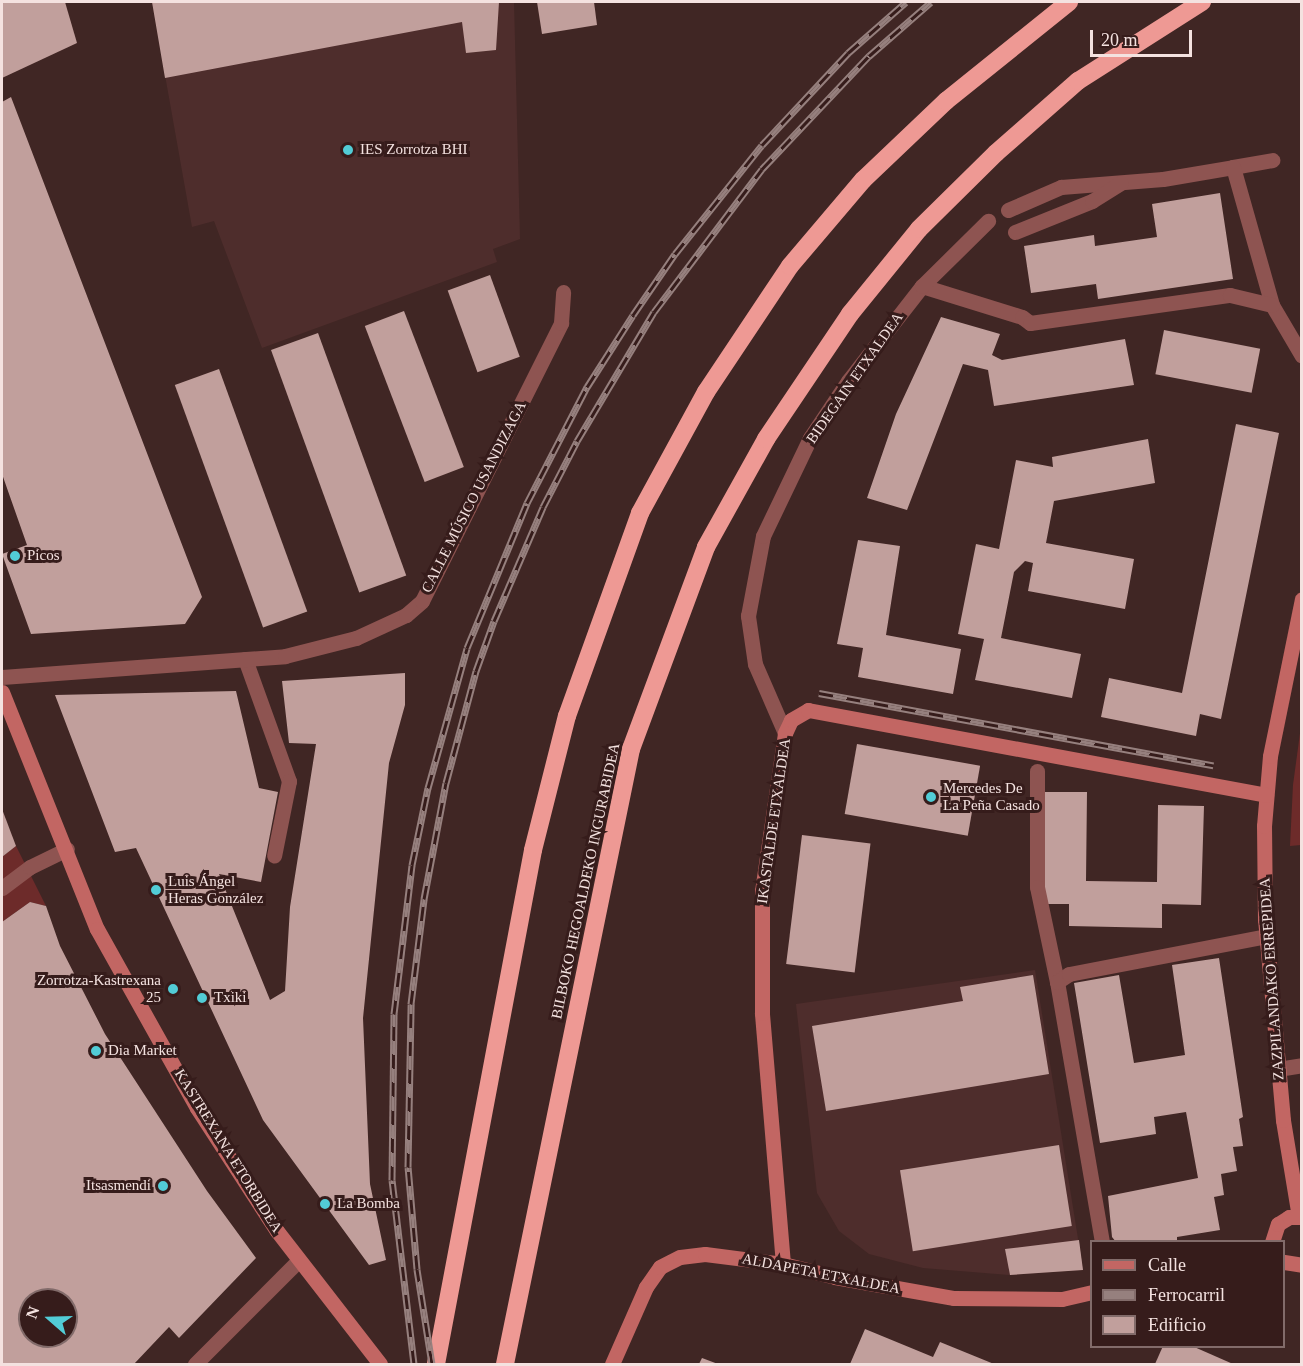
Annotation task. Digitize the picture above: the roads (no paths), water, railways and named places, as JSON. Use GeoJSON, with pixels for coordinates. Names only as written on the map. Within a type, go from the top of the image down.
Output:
{"type":"FeatureCollection","features":[{"type":"Feature","properties":{"kind":"highway"},"geometry":{"type":"LineString","coordinates":[[435,1365],[533,850],[567,716],[640,513],[706,392],[790,266],[863,180],[946,101],[1069,2]]}},
{"type":"Feature","properties":{"kind":"highway","name":"BILBOKO HEGOALDEKO INGURABIDEA"},"geometry":{"type":"LineString","coordinates":[[505,1365],[631,749],[706,548],[766,439],[849,314],[919,229],[996,153],[1078,81],[1202,2]]}},
{"type":"Feature","properties":{"kind":"street"},"geometry":{"type":"LineString","coordinates":[[1008,210],[1061,187],[1124,182],[1272,160]]}},
{"type":"Feature","properties":{"kind":"street"},"geometry":{"type":"LineString","coordinates":[[1233,167],[1272,305],[1302,356]]}},
{"type":"Feature","properties":{"kind":"street"},"geometry":{"type":"LineString","coordinates":[[1015,232],[1092,201],[1124,182]]}},
{"type":"Feature","properties":{"kind":"street","name":"BIDEGAIN ETXALDEA"},"geometry":{"type":"LineString","coordinates":[[785,733],[755,664],[748,616],[763,536],[810,438],[922,286],[988,221]]}},
{"type":"Feature","properties":{"kind":"street"},"geometry":{"type":"LineString","coordinates":[[922,286],[1022,317],[1030,323],[1230,295],[1272,305]]}},
{"type":"Feature","properties":{"kind":"street","name":"CALLE MÚSICO USANDIZAGA"},"geometry":{"type":"LineString","coordinates":[[2,678],[285,656],[356,638],[406,615],[422,601],[561,323],[563,292]]}},
{"type":"Feature","properties":{"kind":"street","name":"ZAZPILANDAKO ERREPIDEA"},"geometry":{"type":"LineString","coordinates":[[1300,1217],[1278,1068],[1267,936],[1266,795],[1283,674],[1302,599]]}},
{"type":"Feature","properties":{"kind":"street"},"geometry":{"type":"LineString","coordinates":[[245,659],[288,781],[274,856]]}},
{"type":"Feature","properties":{"kind":"street","name":"KASTREXANA ETORBIDEA"},"geometry":{"type":"LineString","coordinates":[[2,692],[67,849],[97,929],[197,1108],[299,1260],[380,1365]]}},
{"type":"Feature","properties":{"kind":"street","name":"IKASTALDE ETXALDEA"},"geometry":{"type":"LineString","coordinates":[[783,1264],[762,1013],[762,902],[785,733],[791,720],[808,710],[1266,795]]}},
{"type":"Feature","properties":{"kind":"street"},"geometry":{"type":"LineString","coordinates":[[1037,771],[1037,887],[1057,982],[1102,1240]]}},
{"type":"Feature","properties":{"kind":"street"},"geometry":{"type":"LineString","coordinates":[[2,888],[30,867],[67,849]]}},
{"type":"Feature","properties":{"kind":"street"},"geometry":{"type":"LineString","coordinates":[[1057,982],[1069,974],[1267,936]]}},
{"type":"Feature","properties":{"kind":"street"},"geometry":{"type":"LineString","coordinates":[[1278,1068],[1302,1065]]}},
{"type":"Feature","properties":{"kind":"street"},"geometry":{"type":"LineString","coordinates":[[1273,1240],[1278,1224],[1300,1217]]}},
{"type":"Feature","properties":{"kind":"street","name":"ALDAPETA ETXALDEA"},"geometry":{"type":"LineString","coordinates":[[612,1365],[646,1287],[660,1268],[680,1257],[705,1254],[783,1264],[835,1277],[954,1298],[1062,1299],[1090,1292]]}},
{"type":"Feature","properties":{"kind":"street"},"geometry":{"type":"LineString","coordinates":[[195,1365],[299,1260]]}},
{"type":"Feature","properties":{"kind":"street"},"geometry":{"type":"LineString","coordinates":[[1285,1262],[1302,1265]]}},
{"type":"Feature","properties":{"kind":"railway"},"geometry":{"type":"LineString","coordinates":[[414,1364],[392,1180],[394,1014],[412,865],[428,788],[467,648],[527,503],[587,387],[633,315],[675,254],[762,145],[848,53],[906,2]]}},
{"type":"Feature","properties":{"kind":"railway"},"geometry":{"type":"LineString","coordinates":[[432,1364],[417,1269],[408,1167],[411,1004],[424,899],[446,783],[476,671],[494,621],[543,507],[577,441],[654,312],[762,169],[869,56],[931,2]]}},
{"type":"Feature","properties":{"kind":"railway"},"geometry":{"type":"LineString","coordinates":[[819,693],[1213,765]]}},
{"type":"Feature","properties":{"kind":"place","name":"IES Zorrotza BHI"},"geometry":{"type":"Point","coordinates":[348,150]}},
{"type":"Feature","properties":{"kind":"place","name":"Picos"},"geometry":{"type":"Point","coordinates":[15,556]}},
{"type":"Feature","properties":{"kind":"place","name":"Mercedes De La Peña Casado"},"geometry":{"type":"Point","coordinates":[931,797]}},
{"type":"Feature","properties":{"kind":"place","name":"Luis Ángel Heras González"},"geometry":{"type":"Point","coordinates":[156,890]}},
{"type":"Feature","properties":{"kind":"place","name":"Zorrotza-Kastrexana 25"},"geometry":{"type":"Point","coordinates":[173,989]}},
{"type":"Feature","properties":{"kind":"place","name":"Txiki"},"geometry":{"type":"Point","coordinates":[202,998]}},
{"type":"Feature","properties":{"kind":"place","name":"Dia Market"},"geometry":{"type":"Point","coordinates":[96,1051]}},
{"type":"Feature","properties":{"kind":"place","name":"Itsasmendi"},"geometry":{"type":"Point","coordinates":[163,1186]}},
{"type":"Feature","properties":{"kind":"place","name":"La Bomba"},"geometry":{"type":"Point","coordinates":[325,1204]}}]}
